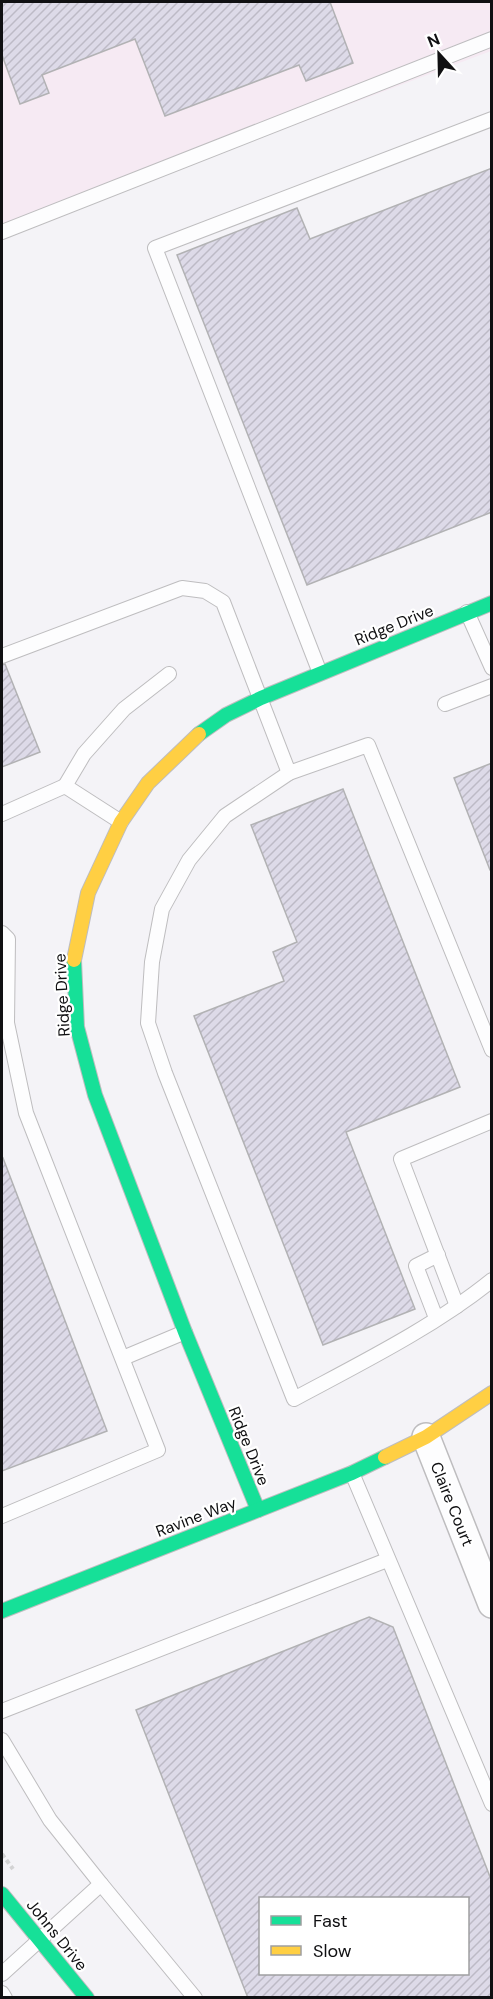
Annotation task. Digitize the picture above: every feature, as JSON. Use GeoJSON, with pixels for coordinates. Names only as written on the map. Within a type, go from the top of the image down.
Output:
{"type":"FeatureCollection","features":[{"type":"Feature","properties":{"kind":"street","name":"Ridge Drive"},"geometry":{"type":"LineString","coordinates":[[258,1510],[185,1332],[95,1095],[77,1027],[74,957],[88,893],[121,822],[148,783],[194,737],[226,715],[261,698],[492,603]]}},
{"type":"Feature","properties":{"kind":"street","name":"Ravine Way"},"geometry":{"type":"LineString","coordinates":[[2,1611],[352,1473],[426,1437],[492,1393]]}},
{"type":"Feature","properties":{"kind":"street","name":"Claire Court"},"geometry":{"type":"LineString","coordinates":[[426,1437],[492,1604]]}},
{"type":"Feature","properties":{"kind":"street","name":"Johns Drive"},"geometry":{"type":"LineString","coordinates":[[2,1894],[87,1998]]}},
{"type":"Feature","properties":{"kind":"lane"},"geometry":{"type":"LineString","coordinates":[[2,231],[492,39]]}},
{"type":"Feature","properties":{"kind":"lane"},"geometry":{"type":"LineString","coordinates":[[320,673],[155,248],[492,119]]}},
{"type":"Feature","properties":{"kind":"lane"},"geometry":{"type":"LineString","coordinates":[[2,656],[182,588],[205,591],[223,602],[289,773]]}},
{"type":"Feature","properties":{"kind":"lane"},"geometry":{"type":"LineString","coordinates":[[468,612],[492,668]]}},
{"type":"Feature","properties":{"kind":"lane"},"geometry":{"type":"LineString","coordinates":[[2,814],[65,786],[84,754],[124,710],[169,674]]}},
{"type":"Feature","properties":{"kind":"lane"},"geometry":{"type":"LineString","coordinates":[[445,704],[492,686]]}},
{"type":"Feature","properties":{"kind":"lane"},"geometry":{"type":"LineString","coordinates":[[492,1050],[369,745],[289,773],[225,816],[189,860],[162,909],[152,962],[148,1023],[169,1084],[294,1399],[377,1354],[457,1306],[492,1280]]}},
{"type":"Feature","properties":{"kind":"lane"},"geometry":{"type":"LineString","coordinates":[[65,786],[121,822]]}},
{"type":"Feature","properties":{"kind":"lane"},"geometry":{"type":"LineString","coordinates":[[2,933],[8,939],[7,1023],[26,1113],[158,1450],[2,1516]]}},
{"type":"Feature","properties":{"kind":"lane"},"geometry":{"type":"LineString","coordinates":[[457,1306],[401,1159],[492,1121]]}},
{"type":"Feature","properties":{"kind":"lane"},"geometry":{"type":"LineString","coordinates":[[436,1318],[416,1266],[438,1255]]}},
{"type":"Feature","properties":{"kind":"lane"},"geometry":{"type":"LineString","coordinates":[[123,1358],[185,1332]]}},
{"type":"Feature","properties":{"kind":"lane"},"geometry":{"type":"LineString","coordinates":[[352,1473],[492,1804]]}},
{"type":"Feature","properties":{"kind":"lane"},"geometry":{"type":"LineString","coordinates":[[2,1711],[387,1560]]}},
{"type":"Feature","properties":{"kind":"lane"},"geometry":{"type":"LineString","coordinates":[[2,1740],[50,1820],[195,1998]]}},
{"type":"Feature","properties":{"kind":"lane"},"geometry":{"type":"LineString","coordinates":[[2,1974],[101,1884]]}},
{"type":"Feature","properties":{"kind":"lane"},"geometry":{"type":"LineString","coordinates":[[2,1993],[5,1998]]}},
{"type":"Feature","properties":{"kind":"shaded area"},"geometry":{"type":"Polygon","coordinates":[[[2,2],[491,2],[491,51],[2,235],[2,2]]]}},
{"type":"Feature","properties":{"kind":"building"},"geometry":{"type":"Polygon","coordinates":[[[2,2],[330,2],[353,63],[306,81],[299,65],[165,116],[135,39],[42,75],[49,93],[20,104],[2,55],[2,2]]]}},
{"type":"Feature","properties":{"kind":"building"},"geometry":{"type":"Polygon","coordinates":[[[492,168],[492,512],[307,585],[177,255],[297,208],[310,239],[492,168]]]}},
{"type":"Feature","properties":{"kind":"building"},"geometry":{"type":"Polygon","coordinates":[[[5,664],[40,752],[2,767],[2,665],[5,664]]]}},
{"type":"Feature","properties":{"kind":"building"},"geometry":{"type":"Polygon","coordinates":[[[492,763],[492,870],[490,870],[454,778],[492,763]]]}},
{"type":"Feature","properties":{"kind":"building"},"geometry":{"type":"Polygon","coordinates":[[[343,789],[460,1087],[346,1132],[415,1309],[323,1345],[194,1016],[284,981],[273,952],[297,942],[251,825],[343,789]]]}},
{"type":"Feature","properties":{"kind":"building"},"geometry":{"type":"Polygon","coordinates":[[[2,1159],[107,1431],[2,1471],[2,1159]]]}},
{"type":"Feature","properties":{"kind":"building"},"geometry":{"type":"Polygon","coordinates":[[[369,1617],[393,1627],[492,1882],[492,1998],[248,1998],[136,1710],[369,1617]]]}},
{"type":"Feature","properties":{"kind":"traffic: fast"},"geometry":{"type":"LineString","coordinates":[[199,734],[226,715],[261,698],[492,603]]}},
{"type":"Feature","properties":{"kind":"traffic: fast"},"geometry":{"type":"LineString","coordinates":[[74,960],[77,1027],[95,1095],[185,1332],[258,1510]]}},
{"type":"Feature","properties":{"kind":"traffic: fast"},"geometry":{"type":"LineString","coordinates":[[2,1611],[352,1473],[385,1457]]}},
{"type":"Feature","properties":{"kind":"traffic: fast"},"geometry":{"type":"LineString","coordinates":[[2,1894],[87,1998]]}},
{"type":"Feature","properties":{"kind":"traffic: slow"},"geometry":{"type":"LineString","coordinates":[[74,960],[88,893],[121,822],[148,783],[199,734]]}},
{"type":"Feature","properties":{"kind":"traffic: slow"},"geometry":{"type":"LineString","coordinates":[[385,1457],[426,1437],[492,1393]]}}]}
